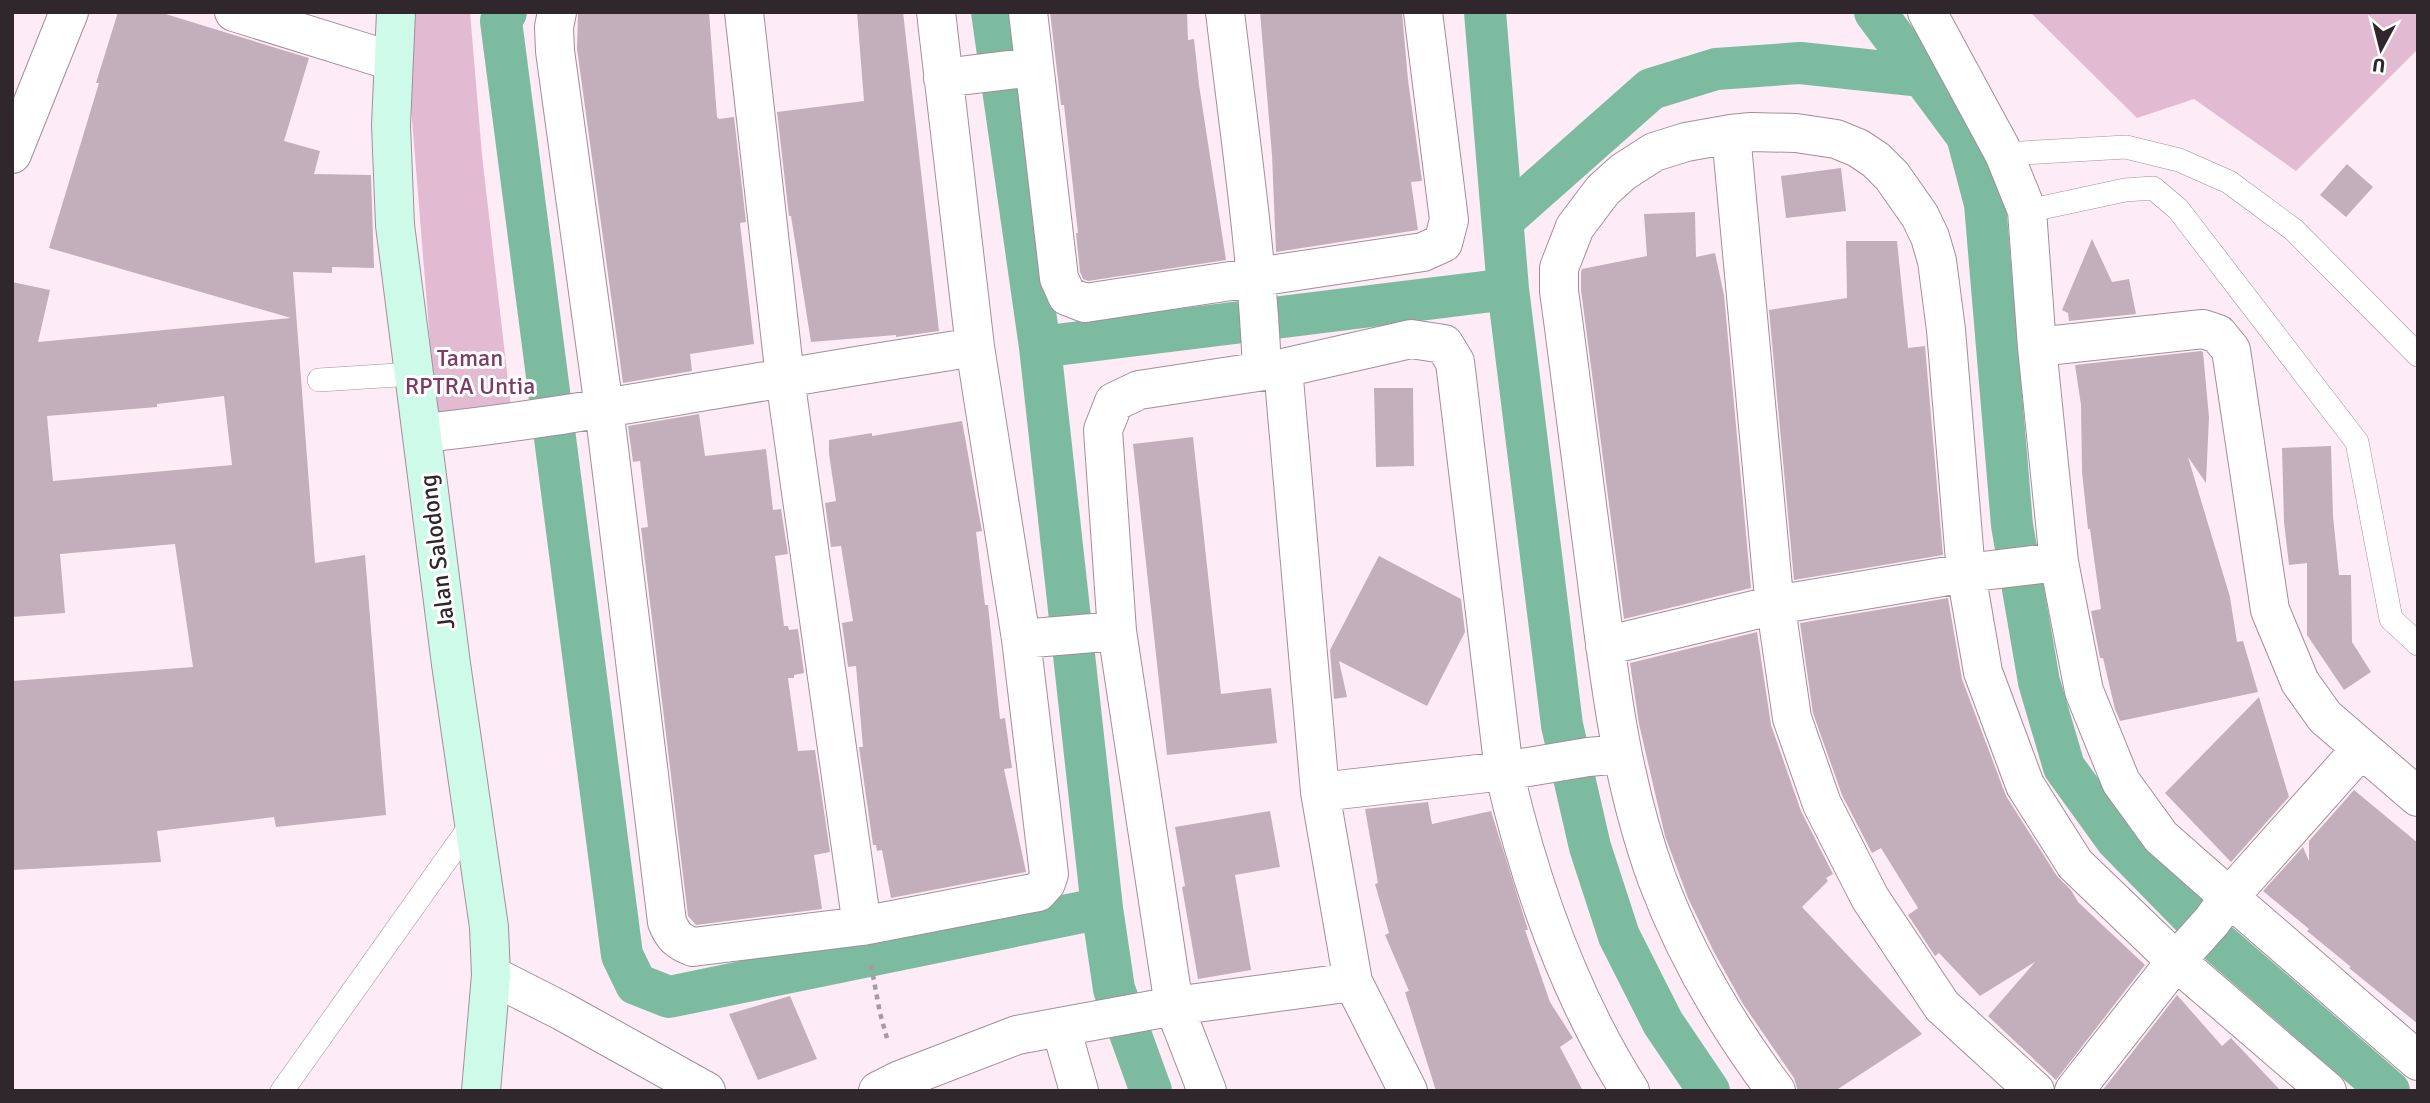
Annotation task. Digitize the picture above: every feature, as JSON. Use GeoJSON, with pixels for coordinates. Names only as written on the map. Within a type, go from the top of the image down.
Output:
{"type":"FeatureCollection","features":[{"type":"Feature","properties":{"kind":"street"},"geometry":{"type":"LineString","coordinates":[[12,154],[69,12]]}},
{"type":"Feature","properties":{"kind":"street"},"geometry":{"type":"LineString","coordinates":[[234,12],[392,61]]}},
{"type":"Feature","properties":{"kind":"street","name":"Jalan Salodong"},"geometry":{"type":"LineString","coordinates":[[396,12],[391,125],[395,225],[451,664],[489,927],[491,975],[481,1091]]}},
{"type":"Feature","properties":{"kind":"street"},"geometry":{"type":"LineString","coordinates":[[557,12],[554,27],[555,51],[594,410],[645,750],[667,922],[672,934],[680,942],[693,947],[862,926],[1038,892],[1046,883],[1049,874],[1020,639],[975,347],[991,72],[1028,12]]}},
{"type":"Feature","properties":{"kind":"street"},"geometry":{"type":"LineString","coordinates":[[744,12],[785,378],[862,926]]}},
{"type":"Feature","properties":{"kind":"street"},"geometry":{"type":"LineString","coordinates":[[936,12],[991,72],[1059,278],[1067,296],[1085,303],[1257,290],[1423,252],[1443,243],[1449,219],[1423,12]]}},
{"type":"Feature","properties":{"kind":"street"},"geometry":{"type":"LineString","coordinates":[[1225,12],[1320,792],[1353,982],[1408,1091]]}},
{"type":"Feature","properties":{"kind":"street"},"geometry":{"type":"LineString","coordinates":[[1927,12],[2004,154],[2027,211],[2048,564],[2084,691],[2120,782],[2161,838],[2202,931],[2328,1091]]}},
{"type":"Feature","properties":{"kind":"street"},"geometry":{"type":"LineString","coordinates":[[1776,1091],[1730,1023],[1692,957],[1657,880],[1631,795],[1605,755],[1605,646],[1559,291],[1559,268],[1575,227],[1603,190],[1623,172],[1654,152],[1686,142],[1751,132],[1796,133],[1836,139],[1858,148],[1876,160],[1892,176],[1920,216],[1930,237],[1942,296],[1980,572],[1983,672],[2025,785],[2074,864],[2202,931],[2418,1061]]}},
{"type":"Feature","properties":{"kind":"street"},"geometry":{"type":"LineString","coordinates":[[1731,134],[1775,605],[1792,718],[1822,804],[1870,898],[1942,1006],[2035,1091]]}},
{"type":"Feature","properties":{"kind":"street"},"geometry":{"type":"LineString","coordinates":[[2037,347],[2203,329],[2218,334],[2231,350],[2270,610],[2300,682],[2325,717],[2418,797]]}},
{"type":"Feature","properties":{"kind":"street"},"geometry":{"type":"LineString","coordinates":[[1207,1091],[1164,1008],[1091,633],[1103,430],[1114,402],[1139,390],[1411,339],[1444,344],[1455,362],[1512,770],[1518,834],[1567,975],[1609,1057],[1630,1091]]}},
{"type":"Feature","properties":{"kind":"street"},"geometry":{"type":"LineString","coordinates":[[423,433],[505,425],[975,347]]}},
{"type":"Feature","properties":{"kind":"street"},"geometry":{"type":"LineString","coordinates":[[1605,646],[1775,605],[1980,572],[2048,564]]}},
{"type":"Feature","properties":{"kind":"street"},"geometry":{"type":"LineString","coordinates":[[1020,639],[1091,633]]}},
{"type":"Feature","properties":{"kind":"street"},"geometry":{"type":"LineString","coordinates":[[2074,1091],[2202,931],[2361,749]]}},
{"type":"Feature","properties":{"kind":"street"},"geometry":{"type":"LineString","coordinates":[[1320,792],[1512,770],[1605,755]]}},
{"type":"Feature","properties":{"kind":"street"},"geometry":{"type":"LineString","coordinates":[[491,975],[699,1087]]}},
{"type":"Feature","properties":{"kind":"street"},"geometry":{"type":"LineString","coordinates":[[889,1085],[1017,1035],[1164,1008],[1353,982]]}},
{"type":"Feature","properties":{"kind":"street"},"geometry":{"type":"LineString","coordinates":[[1072,1026],[1079,1091]]}},
{"type":"Feature","properties":{"kind":"lane"},"geometry":{"type":"LineString","coordinates":[[2004,154],[2126,148],[2179,160],[2229,182],[2294,230],[2418,355]]}},
{"type":"Feature","properties":{"kind":"lane"},"geometry":{"type":"LineString","coordinates":[[2027,211],[2125,190],[2153,188],[2178,209],[2357,442],[2391,619],[2418,643]]}},
{"type":"Feature","properties":{"kind":"lane"},"geometry":{"type":"LineString","coordinates":[[319,380],[413,373]]}},
{"type":"Feature","properties":{"kind":"lane"},"geometry":{"type":"LineString","coordinates":[[282,1091],[474,821]]}},
{"type":"Feature","properties":{"kind":"path"},"geometry":{"type":"LineString","coordinates":[[873,971],[884,1033],[889,1085]]}},
{"type":"Feature","properties":{"kind":"green space","name":"Taman RPTRA Untia"},"geometry":{"type":"Polygon","coordinates":[[[413,12],[470,12],[482,155],[511,407],[436,416],[408,70],[413,12]]]}},
{"type":"Feature","properties":{"kind":"green space"},"geometry":{"type":"Polygon","coordinates":[[[2030,12],[2418,12],[2418,49],[2296,171],[2194,99],[2137,118],[2030,12]]]}},
{"type":"Feature","properties":{"kind":"building"},"geometry":{"type":"Polygon","coordinates":[[[118,12],[159,12],[309,58],[284,141],[320,151],[314,174],[371,175],[374,268],[332,267],[332,273],[293,272],[315,563],[365,555],[386,815],[276,827],[274,817],[157,831],[161,862],[12,870],[12,681],[193,667],[175,544],[60,554],[65,613],[12,617],[12,282],[50,290],[38,342],[291,318],[49,248],[99,83],[96,83],[118,12]],[[224,396],[157,404],[157,407],[47,416],[53,481],[232,465],[224,396]]]}},
{"type":"Feature","properties":{"kind":"building"},"geometry":{"type":"Polygon","coordinates":[[[578,12],[709,12],[717,117],[734,117],[746,222],[740,223],[754,344],[690,354],[692,371],[623,383],[577,49],[578,12]]]}},
{"type":"Feature","properties":{"kind":"building"},"geometry":{"type":"Polygon","coordinates":[[[857,12],[903,12],[939,331],[896,337],[811,342],[789,216],[777,112],[864,101],[857,12]]]}},
{"type":"Feature","properties":{"kind":"building"},"geometry":{"type":"Polygon","coordinates":[[[1050,12],[1187,12],[1188,40],[1194,39],[1226,260],[1088,281],[1083,279],[1080,272],[1064,105],[1061,105],[1050,12]]]}},
{"type":"Feature","properties":{"kind":"building"},"geometry":{"type":"Polygon","coordinates":[[[1260,12],[1402,12],[1422,181],[1411,182],[1418,230],[1276,252],[1272,155],[1260,12]]]}},
{"type":"Feature","properties":{"kind":"building"},"geometry":{"type":"Polygon","coordinates":[[[2347,164],[2373,187],[2346,217],[2320,195],[2347,164]]]}},
{"type":"Feature","properties":{"kind":"building"},"geometry":{"type":"Polygon","coordinates":[[[1841,168],[1846,211],[1786,218],[1781,176],[1841,168]]]}},
{"type":"Feature","properties":{"kind":"building"},"geometry":{"type":"Polygon","coordinates":[[[1695,212],[1696,257],[1715,253],[1724,295],[1751,588],[1624,619],[1581,290],[1581,272],[1582,269],[1647,256],[1644,214],[1695,212]]]}},
{"type":"Feature","properties":{"kind":"building"},"geometry":{"type":"Polygon","coordinates":[[[2092,239],[2112,282],[2129,279],[2136,314],[2069,321],[2068,313],[2062,310],[2092,239]]]}},
{"type":"Feature","properties":{"kind":"building"},"geometry":{"type":"Polygon","coordinates":[[[1846,241],[1897,241],[1908,348],[1925,346],[1943,555],[1794,580],[1769,310],[1847,298],[1846,241]]]}},
{"type":"Feature","properties":{"kind":"building"},"geometry":{"type":"Polygon","coordinates":[[[2201,351],[2209,417],[2206,483],[2188,457],[2230,597],[2237,642],[2243,641],[2258,692],[2120,721],[2103,658],[2100,658],[2091,611],[2101,609],[2088,529],[2082,472],[2081,405],[2075,365],[2201,351]]]}},
{"type":"Feature","properties":{"kind":"building"},"geometry":{"type":"Polygon","coordinates":[[[1374,388],[1413,388],[1414,466],[1376,467],[1374,388]]]}},
{"type":"Feature","properties":{"kind":"building"},"geometry":{"type":"Polygon","coordinates":[[[699,414],[705,456],[766,449],[773,510],[781,509],[788,554],[775,556],[784,626],[788,626],[789,630],[798,629],[804,673],[788,678],[798,751],[815,750],[830,852],[814,855],[822,909],[696,925],[688,916],[641,528],[648,527],[640,461],[633,462],[628,426],[699,414]]]}},
{"type":"Feature","properties":{"kind":"building"},"geometry":{"type":"Polygon","coordinates":[[[962,421],[982,531],[976,532],[985,605],[988,605],[1000,719],[1005,718],[1012,768],[1004,769],[1026,872],[891,898],[882,850],[877,851],[876,845],[873,845],[859,747],[863,747],[856,666],[848,667],[842,623],[853,621],[841,546],[831,547],[825,503],[836,501],[829,440],[872,433],[872,436],[962,421]]]}},
{"type":"Feature","properties":{"kind":"building"},"geometry":{"type":"Polygon","coordinates":[[[1193,437],[1221,694],[1271,688],[1277,743],[1167,755],[1133,444],[1193,437]]]}},
{"type":"Feature","properties":{"kind":"building"},"geometry":{"type":"Polygon","coordinates":[[[2331,446],[2333,516],[2339,575],[2351,575],[2352,642],[2371,672],[2344,690],[2307,635],[2307,563],[2289,565],[2284,522],[2282,448],[2331,446]]]}},
{"type":"Feature","properties":{"kind":"building"},"geometry":{"type":"Polygon","coordinates":[[[1379,556],[1461,599],[1465,632],[1427,706],[1339,661],[1347,697],[1334,699],[1330,650],[1379,556]]]}},
{"type":"Feature","properties":{"kind":"building"},"geometry":{"type":"Polygon","coordinates":[[[1948,598],[1962,679],[2006,796],[2057,876],[2078,902],[2145,965],[2056,1080],[1988,1016],[2035,962],[1980,996],[1939,953],[1935,956],[1908,915],[1918,908],[1881,848],[1872,853],[1842,795],[1813,713],[1800,623],[1948,598]]]}},
{"type":"Feature","properties":{"kind":"building"},"geometry":{"type":"Polygon","coordinates":[[[1757,632],[1771,725],[1801,811],[1833,874],[1826,878],[1828,881],[1802,907],[1922,1034],[1835,1091],[1798,1091],[1794,1078],[1743,1004],[1714,952],[1688,898],[1665,836],[1639,724],[1630,663],[1757,632]]]}},
{"type":"Feature","properties":{"kind":"building"},"geometry":{"type":"Polygon","coordinates":[[[2259,697],[2289,797],[2231,862],[2165,793],[2259,697]]]}},
{"type":"Feature","properties":{"kind":"building"},"geometry":{"type":"Polygon","coordinates":[[[2354,790],[2418,843],[2418,1024],[2349,968],[2351,967],[2307,931],[2309,929],[2263,891],[2303,847],[2309,861],[2309,841],[2354,790]]]}},
{"type":"Feature","properties":{"kind":"building"},"geometry":{"type":"Polygon","coordinates":[[[1428,802],[1432,824],[1491,811],[1528,930],[1525,930],[1550,1002],[1573,1038],[1560,1047],[1583,1091],[1436,1091],[1405,992],[1409,991],[1385,935],[1389,933],[1375,884],[1378,883],[1365,809],[1428,802]]]}},
{"type":"Feature","properties":{"kind":"building"},"geometry":{"type":"Polygon","coordinates":[[[1270,811],[1280,867],[1235,875],[1251,970],[1198,979],[1175,827],[1270,811]]]}},
{"type":"Feature","properties":{"kind":"building"},"geometry":{"type":"Polygon","coordinates":[[[2177,995],[2222,1046],[2231,1038],[2281,1091],[2102,1091],[2177,995]]]}},
{"type":"Feature","properties":{"kind":"building"},"geometry":{"type":"Polygon","coordinates":[[[790,996],[817,1059],[758,1080],[729,1014],[790,996]]]}},
{"type":"Feature","properties":{"kind":"waterway"},"geometry":{"type":"LineString","coordinates":[[506,12],[501,21],[622,955],[636,984],[669,997],[1102,908]]}},
{"type":"Feature","properties":{"kind":"waterway"},"geometry":{"type":"LineString","coordinates":[[992,12],[1040,347],[1102,908],[1114,989],[1151,1091]]}},
{"type":"Feature","properties":{"kind":"waterway"},"geometry":{"type":"LineString","coordinates":[[1485,12],[1508,289],[1562,725],[1590,847],[1619,936],[1663,1023],[1709,1091]]}},
{"type":"Feature","properties":{"kind":"waterway"},"geometry":{"type":"LineString","coordinates":[[1875,12],[1967,136],[1985,204],[2012,525],[2039,682],[2064,767],[2116,839],[2214,939],[2389,1091]]}},
{"type":"Feature","properties":{"kind":"waterway"},"geometry":{"type":"LineString","coordinates":[[1503,220],[1651,89],[1716,69],[1800,63],[1922,76]]}},
{"type":"Feature","properties":{"kind":"waterway"},"geometry":{"type":"LineString","coordinates":[[1040,347],[1508,289]]}}]}
